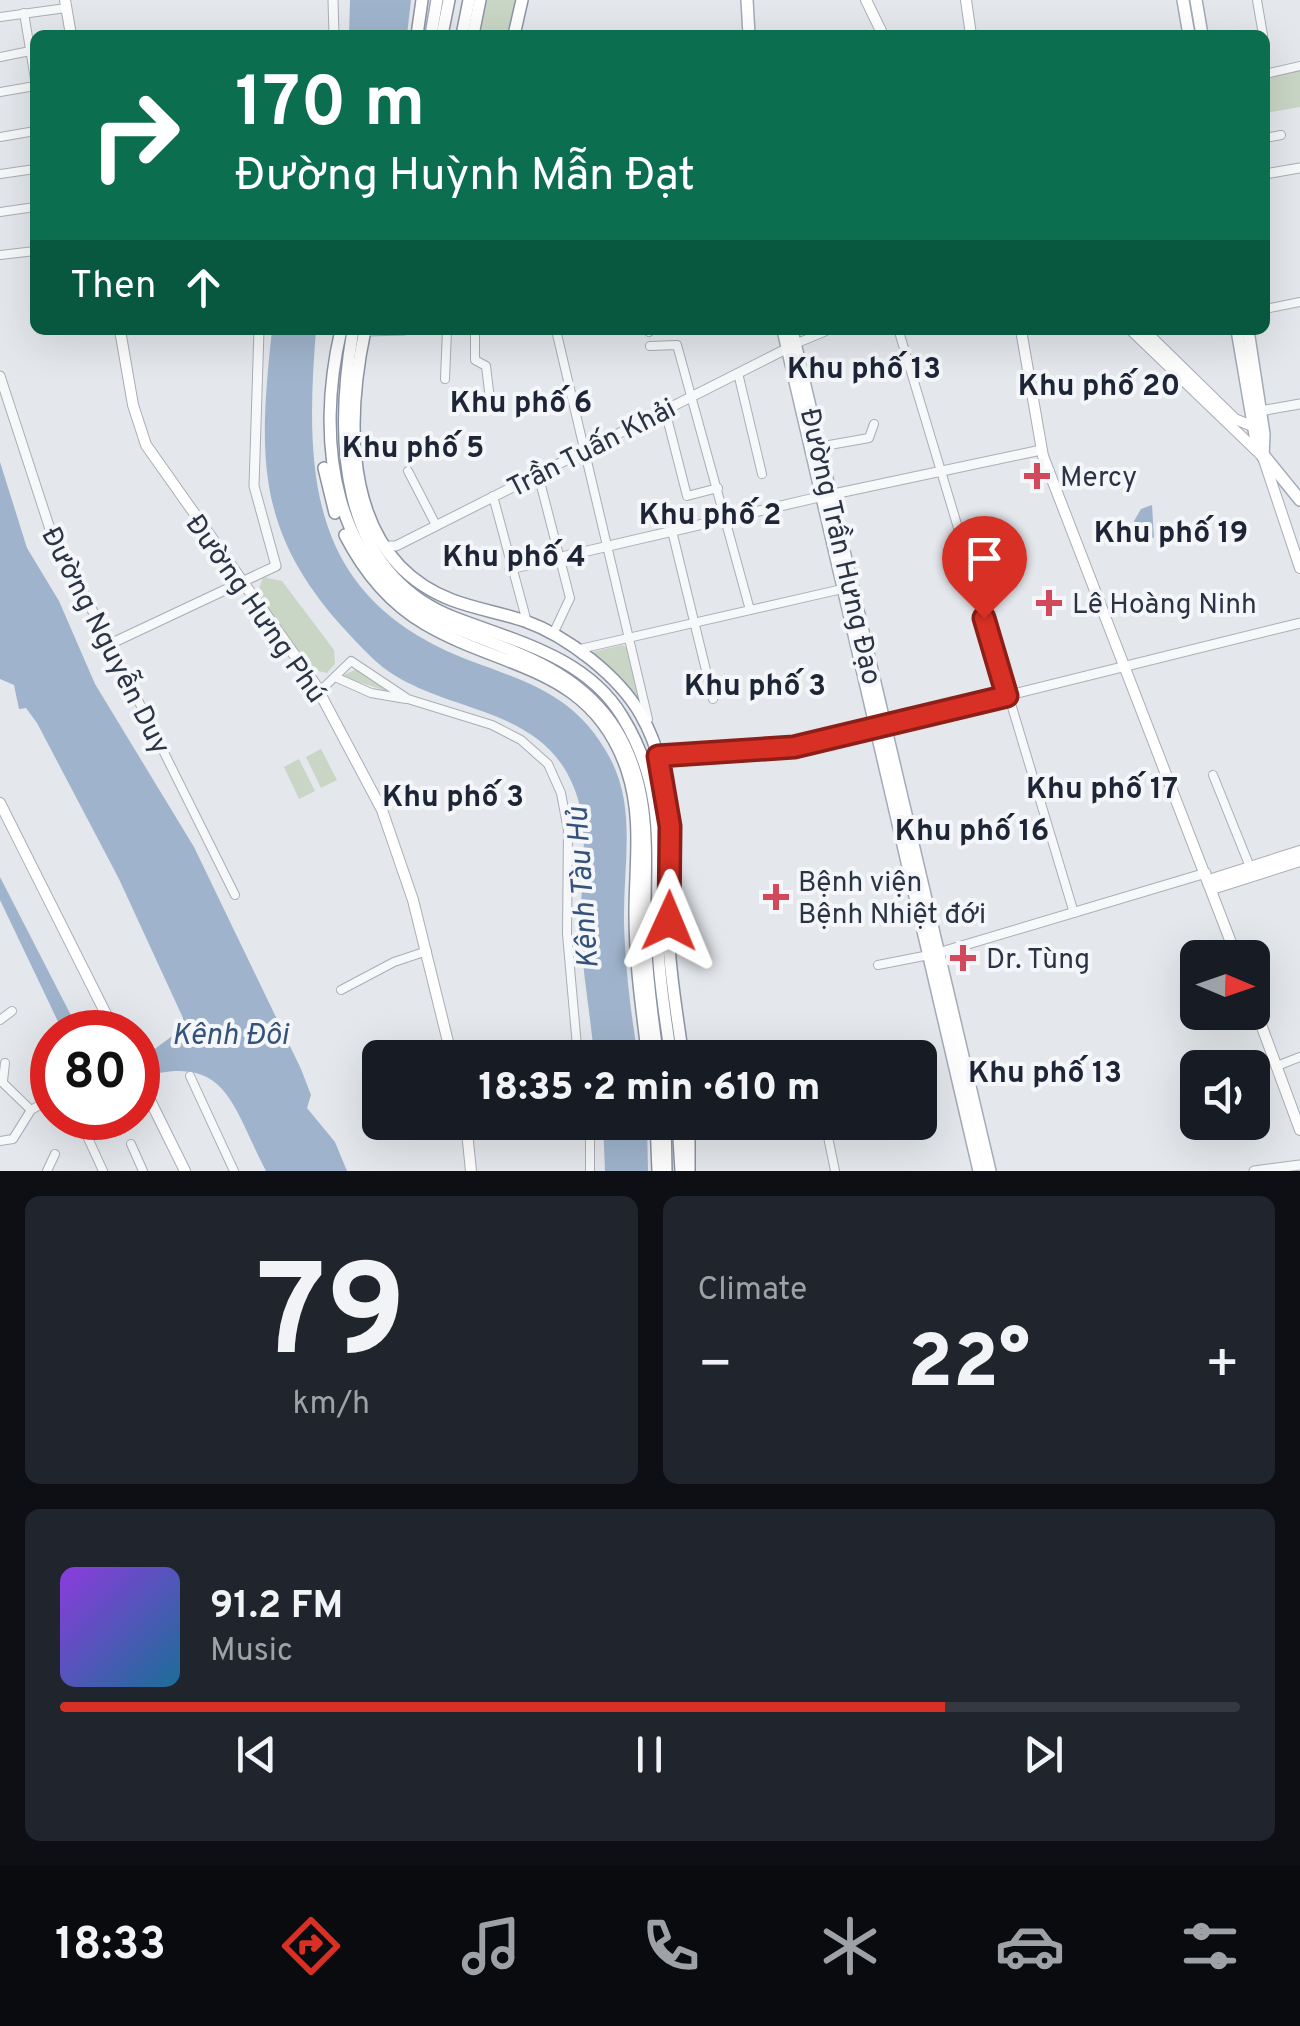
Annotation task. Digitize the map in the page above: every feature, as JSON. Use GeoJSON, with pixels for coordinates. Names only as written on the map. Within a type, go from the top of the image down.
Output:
{"type":"FeatureCollection","features":[{"type":"Feature","properties":{"kind":"main road"},"geometry":{"type":"LineString","coordinates":[[418,30],[422,0]]}},
{"type":"Feature","properties":{"kind":"main road"},"geometry":{"type":"LineString","coordinates":[[431,30],[437,0]]}},
{"type":"Feature","properties":{"kind":"main road"},"geometry":{"type":"LineString","coordinates":[[443,30],[449,0]]}},
{"type":"Feature","properties":{"kind":"main road"},"geometry":{"type":"LineString","coordinates":[[463,30],[469,0]]}},
{"type":"Feature","properties":{"kind":"main road"},"geometry":{"type":"LineString","coordinates":[[474,30],[480,0]]}},
{"type":"Feature","properties":{"kind":"main road"},"geometry":{"type":"LineString","coordinates":[[515,30],[522,0]]}},
{"type":"Feature","properties":{"kind":"main road"},"geometry":{"type":"LineString","coordinates":[[751,0],[752,30]]}},
{"type":"Feature","properties":{"kind":"main road"},"geometry":{"type":"LineString","coordinates":[[866,0],[880,30]]}},
{"type":"Feature","properties":{"kind":"main road"},"geometry":{"type":"LineString","coordinates":[[966,0],[970,30]]}},
{"type":"Feature","properties":{"kind":"main road"},"geometry":{"type":"LineString","coordinates":[[1183,0],[1188,30]]}},
{"type":"Feature","properties":{"kind":"main road"},"geometry":{"type":"LineString","coordinates":[[1196,0],[1201,30]]}},
{"type":"Feature","properties":{"kind":"main road"},"geometry":{"type":"LineString","coordinates":[[65,4],[70,30]]}},
{"type":"Feature","properties":{"kind":"main road","name":"Đường Hưng Phú"},"geometry":{"type":"LineString","coordinates":[[121,335],[133,406],[146,445],[319,692],[391,829],[427,951],[448,1040]]}},
{"type":"Feature","properties":{"kind":"main road"},"geometry":{"type":"LineString","coordinates":[[332,335],[324,398],[322,459],[335,512],[366,572],[426,625],[520,662],[569,691],[634,763],[639,828],[636,952],[646,1040]]}},
{"type":"Feature","properties":{"kind":"main road"},"geometry":{"type":"LineString","coordinates":[[339,335],[329,406],[331,464],[341,507],[366,557],[390,586],[417,608],[530,656],[586,693],[609,720],[634,763],[660,822],[658,957],[669,1040]]}},
{"type":"Feature","properties":{"kind":"main road"},"geometry":{"type":"LineString","coordinates":[[352,335],[342,399],[344,458],[356,513],[378,557],[394,578],[431,606],[551,654],[590,681],[623,718],[647,825],[646,937],[656,1040]]}},
{"type":"Feature","properties":{"kind":"main road"},"geometry":{"type":"LineString","coordinates":[[349,351],[362,335]]}},
{"type":"Feature","properties":{"kind":"main road"},"geometry":{"type":"LineString","coordinates":[[363,335],[353,406],[354,457],[366,509],[392,548],[440,594],[520,617],[571,646],[629,698],[652,738],[670,826],[669,944],[680,1040]]}},
{"type":"Feature","properties":{"kind":"main road","name":"Đường Trần Hưng Đạo"},"geometry":{"type":"LineString","coordinates":[[785,335],[818,447],[824,496]]}},
{"type":"Feature","properties":{"kind":"main road","name":"Đường Trần Hưng Đạo"},"geometry":{"type":"LineString","coordinates":[[792,335],[791,347],[824,496],[970,1109],[980,1171]]}},
{"type":"Feature","properties":{"kind":"main road"},"geometry":{"type":"LineString","coordinates":[[1021,335],[1041,450],[1230,940]]}},
{"type":"Feature","properties":{"kind":"main road"},"geometry":{"type":"LineString","coordinates":[[1145,335],[1235,419],[1256,419]]}},
{"type":"Feature","properties":{"kind":"main road"},"geometry":{"type":"LineString","coordinates":[[1145,335],[1298,498],[1278,508]]}},
{"type":"Feature","properties":{"kind":"main road"},"geometry":{"type":"LineString","coordinates":[[1238,335],[1247,360]]}},
{"type":"Feature","properties":{"kind":"main road"},"geometry":{"type":"LineString","coordinates":[[1248,335],[1247,360],[1263,458],[1300,568]]}},
{"type":"Feature","properties":{"kind":"main road"},"geometry":{"type":"LineString","coordinates":[[634,763],[658,756]]}},
{"type":"Feature","properties":{"kind":"main road"},"geometry":{"type":"LineString","coordinates":[[0,803],[104,1010]]}},
{"type":"Feature","properties":{"kind":"main road"},"geometry":{"type":"LineString","coordinates":[[1209,881],[1300,851]]}},
{"type":"Feature","properties":{"kind":"main road"},"geometry":{"type":"LineString","coordinates":[[1209,881],[1300,861]]}},
{"type":"Feature","properties":{"kind":"main road"},"geometry":{"type":"LineString","coordinates":[[1263,1030],[1298,1115],[1300,1130]]}},
{"type":"Feature","properties":{"kind":"main road","name":"Đường Trần Hưng Đạo"},"geometry":{"type":"LineString","coordinates":[[970,1109],[990,1171]]}},
{"type":"Feature","properties":{"kind":"main road"},"geometry":{"type":"LineString","coordinates":[[160,1123],[185,1171]]}},
{"type":"Feature","properties":{"kind":"main road"},"geometry":{"type":"LineString","coordinates":[[468,1140],[472,1171]]}},
{"type":"Feature","properties":{"kind":"main road"},"geometry":{"type":"LineString","coordinates":[[657,1140],[658,1171]]}},
{"type":"Feature","properties":{"kind":"main road"},"geometry":{"type":"LineString","coordinates":[[666,1140],[666,1171]]}},
{"type":"Feature","properties":{"kind":"main road"},"geometry":{"type":"LineString","coordinates":[[679,1140],[680,1171]]}},
{"type":"Feature","properties":{"kind":"main road"},"geometry":{"type":"LineString","coordinates":[[689,1140],[689,1171]]}},
{"type":"Feature","properties":{"kind":"street"},"geometry":{"type":"LineString","coordinates":[[334,0],[334,30]]}},
{"type":"Feature","properties":{"kind":"street"},"geometry":{"type":"LineString","coordinates":[[1256,0],[1262,30]]}},
{"type":"Feature","properties":{"kind":"street"},"geometry":{"type":"LineString","coordinates":[[0,17],[65,4]]}},
{"type":"Feature","properties":{"kind":"street"},"geometry":{"type":"LineString","coordinates":[[0,56],[30,51],[24,12]]}},
{"type":"Feature","properties":{"kind":"street"},"geometry":{"type":"LineString","coordinates":[[1270,73],[1300,66]]}},
{"type":"Feature","properties":{"kind":"street"},"geometry":{"type":"LineString","coordinates":[[0,92],[30,83]]}},
{"type":"Feature","properties":{"kind":"street"},"geometry":{"type":"LineString","coordinates":[[0,137],[30,132]]}},
{"type":"Feature","properties":{"kind":"street"},"geometry":{"type":"LineString","coordinates":[[1270,137],[1281,135]]}},
{"type":"Feature","properties":{"kind":"street"},"geometry":{"type":"LineString","coordinates":[[1270,173],[1300,168]]}},
{"type":"Feature","properties":{"kind":"street"},"geometry":{"type":"LineString","coordinates":[[0,174],[30,170]]}},
{"type":"Feature","properties":{"kind":"street"},"geometry":{"type":"LineString","coordinates":[[0,212],[30,208]]}},
{"type":"Feature","properties":{"kind":"street"},"geometry":{"type":"LineString","coordinates":[[0,256],[30,251]]}},
{"type":"Feature","properties":{"kind":"street"},"geometry":{"type":"LineString","coordinates":[[1270,308],[1300,302]]}},
{"type":"Feature","properties":{"kind":"street"},"geometry":{"type":"LineString","coordinates":[[110,644],[276,566],[254,486],[259,335]]}},
{"type":"Feature","properties":{"kind":"street"},"geometry":{"type":"LineString","coordinates":[[445,378],[447,335]]}},
{"type":"Feature","properties":{"kind":"street"},"geometry":{"type":"LineString","coordinates":[[475,335],[476,360],[486,366],[489,391]]}},
{"type":"Feature","properties":{"kind":"street"},"geometry":{"type":"LineString","coordinates":[[557,335],[652,738]]}},
{"type":"Feature","properties":{"kind":"street"},"geometry":{"type":"LineString","coordinates":[[791,347],[817,335]]}},
{"type":"Feature","properties":{"kind":"street"},"geometry":{"type":"LineString","coordinates":[[900,335],[1074,913]]}},
{"type":"Feature","properties":{"kind":"street"},"geometry":{"type":"LineString","coordinates":[[650,346],[676,343],[694,395],[750,610]]}},
{"type":"Feature","properties":{"kind":"street","name":"Trần Tuấn Khải"},"geometry":{"type":"LineString","coordinates":[[392,548],[791,347]]}},
{"type":"Feature","properties":{"kind":"street"},"geometry":{"type":"LineString","coordinates":[[738,373],[762,474]]}},
{"type":"Feature","properties":{"kind":"street","name":"Đường Nguyễn Duy"},"geometry":{"type":"LineString","coordinates":[[0,376],[51,532],[234,895]]}},
{"type":"Feature","properties":{"kind":"street"},"geometry":{"type":"LineString","coordinates":[[1256,419],[1300,404]]}},
{"type":"Feature","properties":{"kind":"street"},"geometry":{"type":"LineString","coordinates":[[665,410],[687,496],[718,488]]}},
{"type":"Feature","properties":{"kind":"street"},"geometry":{"type":"LineString","coordinates":[[818,447],[868,438],[874,424]]}},
{"type":"Feature","properties":{"kind":"street"},"geometry":{"type":"LineString","coordinates":[[510,568],[1041,450]]}},
{"type":"Feature","properties":{"kind":"street"},"geometry":{"type":"LineString","coordinates":[[408,471],[436,525]]}},
{"type":"Feature","properties":{"kind":"street"},"geometry":{"type":"LineString","coordinates":[[538,474],[570,598],[553,634]]}},
{"type":"Feature","properties":{"kind":"street"},"geometry":{"type":"LineString","coordinates":[[494,496],[520,617]]}},
{"type":"Feature","properties":{"kind":"street"},"geometry":{"type":"LineString","coordinates":[[672,531],[713,699]]}},
{"type":"Feature","properties":{"kind":"street"},"geometry":{"type":"LineString","coordinates":[[571,646],[586,648],[630,639],[846,588]]}},
{"type":"Feature","properties":{"kind":"street"},"geometry":{"type":"LineString","coordinates":[[658,756],[794,747],[1300,623]]}},
{"type":"Feature","properties":{"kind":"street"},"geometry":{"type":"LineString","coordinates":[[319,692],[351,661],[408,699]]}},
{"type":"Feature","properties":{"kind":"street"},"geometry":{"type":"LineString","coordinates":[[335,677],[371,693],[408,699],[492,725],[521,740],[548,764],[561,792],[568,830],[567,934],[577,1040]]}},
{"type":"Feature","properties":{"kind":"street"},"geometry":{"type":"LineString","coordinates":[[1213,775],[1250,867]]}},
{"type":"Feature","properties":{"kind":"street"},"geometry":{"type":"LineString","coordinates":[[878,965],[1209,881]]}},
{"type":"Feature","properties":{"kind":"street"},"geometry":{"type":"LineString","coordinates":[[341,990],[394,962],[427,951]]}},
{"type":"Feature","properties":{"kind":"street"},"geometry":{"type":"LineString","coordinates":[[0,1020],[12,1012]]}},
{"type":"Feature","properties":{"kind":"street"},"geometry":{"type":"LineString","coordinates":[[1277,1066],[1300,1058]]}},
{"type":"Feature","properties":{"kind":"street"},"geometry":{"type":"LineString","coordinates":[[5,1063],[2,1080],[30,1109]]}},
{"type":"Feature","properties":{"kind":"street"},"geometry":{"type":"LineString","coordinates":[[190,1076],[234,1171]]}},
{"type":"Feature","properties":{"kind":"street"},"geometry":{"type":"LineString","coordinates":[[0,1140],[12,1139],[30,1112]]}},
{"type":"Feature","properties":{"kind":"street"},"geometry":{"type":"LineString","coordinates":[[89,1140],[103,1171]]}},
{"type":"Feature","properties":{"kind":"street"},"geometry":{"type":"LineString","coordinates":[[590,1140],[590,1171]]}},
{"type":"Feature","properties":{"kind":"street"},"geometry":{"type":"LineString","coordinates":[[829,1140],[836,1171]]}},
{"type":"Feature","properties":{"kind":"street"},"geometry":{"type":"LineString","coordinates":[[131,1144],[144,1171]]}},
{"type":"Feature","properties":{"kind":"street"},"geometry":{"type":"LineString","coordinates":[[47,1171],[55,1154]]}},
{"type":"Feature","properties":{"kind":"street"},"geometry":{"type":"LineString","coordinates":[[1254,1171],[1300,1165]]}},
{"type":"Feature","properties":{"kind":"green space"},"geometry":{"type":"Polygon","coordinates":[[[487,0],[516,0],[510,30],[481,30],[487,0]]]}},
{"type":"Feature","properties":{"kind":"green space"},"geometry":{"type":"Polygon","coordinates":[[[1300,68],[1300,107],[1270,112],[1270,75],[1300,68]]]}},
{"type":"Feature","properties":{"kind":"green space"},"geometry":{"type":"Polygon","coordinates":[[[263,577],[282,581],[334,650],[335,664],[327,673],[309,669],[257,595],[263,577]]]}},
{"type":"Feature","properties":{"kind":"green space"},"geometry":{"type":"Polygon","coordinates":[[[622,645],[629,649],[642,709],[585,654],[622,645]]]}},
{"type":"Feature","properties":{"kind":"green space"},"geometry":{"type":"Polygon","coordinates":[[[357,669],[392,693],[341,676],[357,669]]]}},
{"type":"Feature","properties":{"kind":"green space"},"geometry":{"type":"Polygon","coordinates":[[[321,749],[337,780],[321,788],[306,757],[321,749]]]}},
{"type":"Feature","properties":{"kind":"green space"},"geometry":{"type":"Polygon","coordinates":[[[299,759],[315,791],[299,799],[284,767],[299,759]]]}},
{"type":"Feature","properties":{"kind":"water"},"geometry":{"type":"Polygon","coordinates":[[[350,0],[411,0],[408,30],[349,30],[350,0]]]}},
{"type":"Feature","properties":{"kind":"water","name":"Kênh Tàu Hủ"},"geometry":{"type":"Polygon","coordinates":[[[271,335],[316,335],[313,436],[317,485],[329,529],[348,569],[377,605],[418,635],[532,685],[567,706],[583,720],[610,758],[626,818],[625,939],[636,1040],[592,1040],[581,937],[583,832],[576,792],[567,773],[555,755],[523,729],[401,679],[348,633],[295,562],[280,528],[270,493],[265,418],[271,335]]]}},
{"type":"Feature","properties":{"kind":"water","name":"Kênh Đôi"},"geometry":{"type":"Polygon","coordinates":[[[0,462],[27,548],[59,601],[95,684],[194,847],[301,1069],[311,1095],[307,1108],[335,1142],[347,1171],[266,1171],[222,1089],[208,1078],[190,1072],[160,1074],[160,1045],[182,1029],[183,1018],[119,879],[37,723],[26,708],[19,709],[14,685],[0,679],[0,462]]]}},
{"type":"Feature","properties":{"kind":"water"},"geometry":{"type":"Polygon","coordinates":[[[1152,505],[1154,538],[1139,534],[1134,521],[1141,509],[1152,505]]]}},
{"type":"Feature","properties":{"kind":"water"},"geometry":{"type":"Polygon","coordinates":[[[0,877],[68,1010],[52,1010],[0,900],[0,877]]]}},
{"type":"Feature","properties":{"kind":"water"},"geometry":{"type":"Polygon","coordinates":[[[604,1140],[647,1140],[648,1171],[605,1171],[604,1140]]]}},
{"type":"Feature","properties":{"kind":"place","name":"Mercy"},"geometry":{"type":"Point","coordinates":[1037,476]}},
{"type":"Feature","properties":{"kind":"place","name":"Lê Hoàng Ninh"},"geometry":{"type":"Point","coordinates":[1049,603]}},
{"type":"Feature","properties":{"kind":"place","name":"Bệnh viện Bệnh Nhiệt đới"},"geometry":{"type":"Point","coordinates":[776,897]}},
{"type":"Feature","properties":{"kind":"place","name":"Dr. Tùng"},"geometry":{"type":"Point","coordinates":[963,958]}},
{"type":"Feature","properties":{"kind":"district","name":"Khu phố 13"},"geometry":{"type":"Point","coordinates":[864,368]}},
{"type":"Feature","properties":{"kind":"district","name":"Khu phố 20"},"geometry":{"type":"Point","coordinates":[1099,385]}},
{"type":"Feature","properties":{"kind":"district","name":"Khu phố 6"},"geometry":{"type":"Point","coordinates":[521,402]}},
{"type":"Feature","properties":{"kind":"district","name":"Khu phố 5"},"geometry":{"type":"Point","coordinates":[413,447]}},
{"type":"Feature","properties":{"kind":"district","name":"Khu phố 2"},"geometry":{"type":"Point","coordinates":[710,514]}},
{"type":"Feature","properties":{"kind":"district","name":"Khu phố 19"},"geometry":{"type":"Point","coordinates":[1171,532]}},
{"type":"Feature","properties":{"kind":"district","name":"Khu phố 4"},"geometry":{"type":"Point","coordinates":[514,556]}},
{"type":"Feature","properties":{"kind":"district","name":"Khu phố 3"},"geometry":{"type":"Point","coordinates":[755,685]}},
{"type":"Feature","properties":{"kind":"district","name":"Khu phố 17"},"geometry":{"type":"Point","coordinates":[1102,788]}},
{"type":"Feature","properties":{"kind":"district","name":"Khu phố 3"},"geometry":{"type":"Point","coordinates":[453,796]}},
{"type":"Feature","properties":{"kind":"district","name":"Khu phố 16"},"geometry":{"type":"Point","coordinates":[972,830]}},
{"type":"Feature","properties":{"kind":"district","name":"Khu phố 13"},"geometry":{"type":"Point","coordinates":[1045,1072]}},
{"type":"Feature","properties":{"kind":"route"},"geometry":{"type":"LineString","coordinates":[[669,921],[670,826],[658,756],[794,747],[1007,696],[984,618]]}}]}
